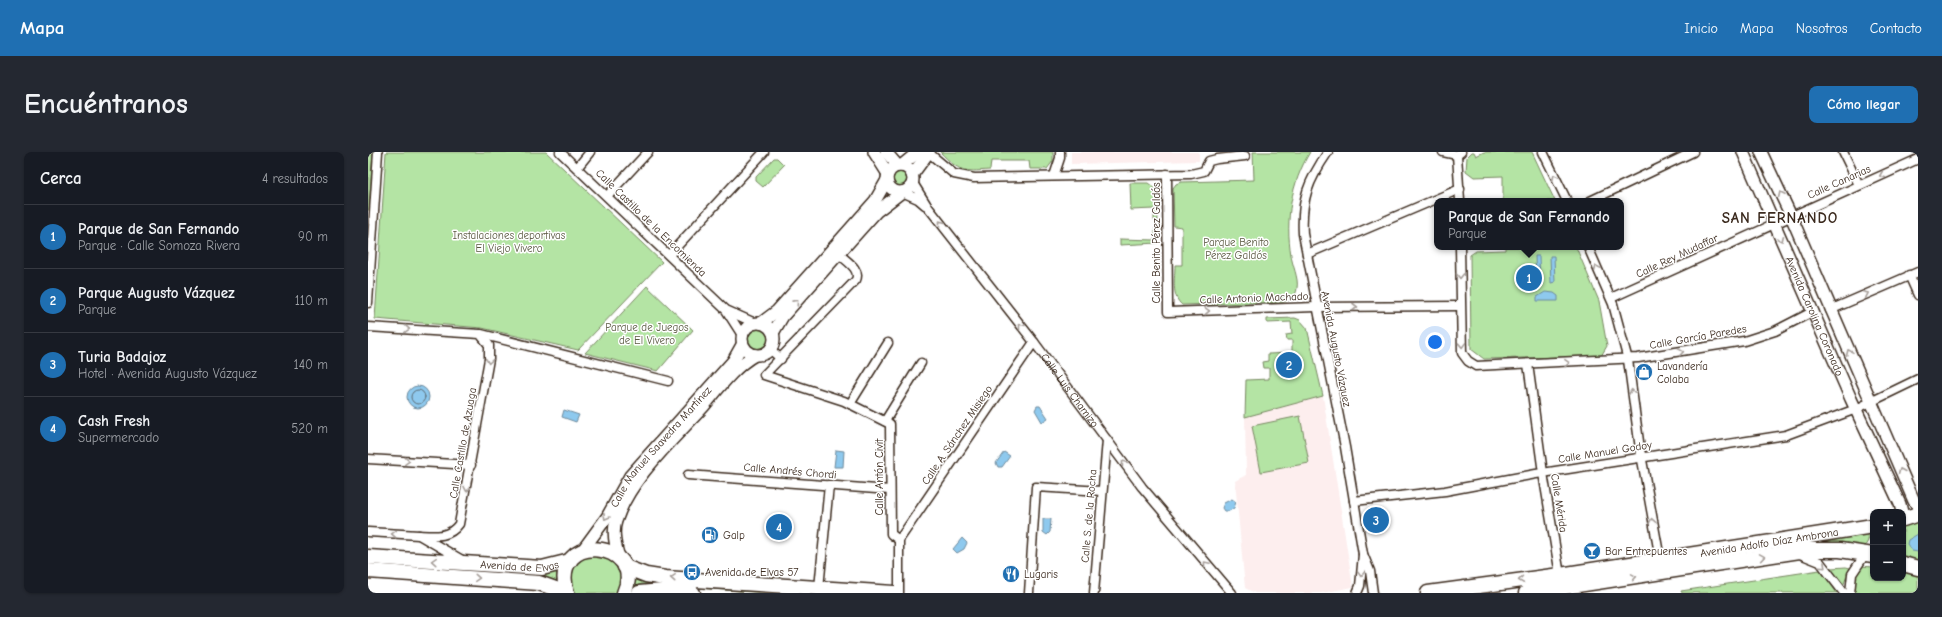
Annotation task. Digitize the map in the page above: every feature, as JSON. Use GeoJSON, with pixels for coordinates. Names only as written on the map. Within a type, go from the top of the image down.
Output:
{"type":"FeatureCollection","features":[{"type":"Feature","properties":{"kind":"highway"},"geometry":{"type":"LineString","coordinates":[[1906,517],[1918,514]]}},
{"type":"Feature","properties":{"kind":"highway","name":"Avenida Adolfo Díaz Ambrona"},"geometry":{"type":"LineString","coordinates":[[1428,593],[1560,575],[1870,526]]}},
{"type":"Feature","properties":{"kind":"highway"},"geometry":{"type":"LineString","coordinates":[[567,593],[564,583],[565,572],[570,561],[582,551],[591,548],[602,549],[613,554],[622,564],[627,575],[624,593]]}},
{"type":"Feature","properties":{"kind":"highway","name":"Avenida Adolfo Díaz Ambrona"},"geometry":{"type":"LineString","coordinates":[[1530,593],[1793,552],[1825,549],[1868,557]]}},
{"type":"Feature","properties":{"kind":"highway","name":"Avenida de Elvas"},"geometry":{"type":"LineString","coordinates":[[368,557],[542,568],[570,561]]}},
{"type":"Feature","properties":{"kind":"highway"},"geometry":{"type":"LineString","coordinates":[[622,564],[646,575],[666,578],[894,593]]}},
{"type":"Feature","properties":{"kind":"highway"},"geometry":{"type":"LineString","coordinates":[[1906,565],[1918,568]]}},
{"type":"Feature","properties":{"kind":"highway","name":"Avenida de Elvas"},"geometry":{"type":"LineString","coordinates":[[368,571],[539,583],[567,593]]}},
{"type":"Feature","properties":{"kind":"highway"},"geometry":{"type":"LineString","coordinates":[[1560,575],[1564,580],[1570,581],[1601,577],[1616,579]]}},
{"type":"Feature","properties":{"kind":"highway"},"geometry":{"type":"LineString","coordinates":[[639,593],[663,591],[693,593]]}},
{"type":"Feature","properties":{"kind":"main road"},"geometry":{"type":"LineString","coordinates":[[874,152],[892,189],[902,192]]}},
{"type":"Feature","properties":{"kind":"main road"},"geometry":{"type":"LineString","coordinates":[[886,152],[900,166],[908,169],[912,179]]}},
{"type":"Feature","properties":{"kind":"main road"},"geometry":{"type":"LineString","coordinates":[[758,323],[767,325],[773,333],[774,342],[766,353],[755,355],[749,353],[742,340],[747,326],[758,323],[777,311],[875,201],[891,169],[900,166],[926,152]]}},
{"type":"Feature","properties":{"kind":"main road"},"geometry":{"type":"LineString","coordinates":[[773,333],[783,316],[876,212],[902,192],[909,189],[912,179],[926,152]]}},
{"type":"Feature","properties":{"kind":"main road","name":"Avenida Carolina Coronado"},"geometry":{"type":"LineString","coordinates":[[1743,152],[1901,509]]}},
{"type":"Feature","properties":{"kind":"main road","name":"Avenida Carolina Coronado"},"geometry":{"type":"LineString","coordinates":[[1761,152],[1791,216],[1830,310],[1914,501],[1918,506]]}},
{"type":"Feature","properties":{"kind":"main road","name":"Calle Manuel Saavedra Martínez"},"geometry":{"type":"LineString","coordinates":[[582,551],[607,517],[630,476],[733,360],[742,340]]}},
{"type":"Feature","properties":{"kind":"main road","name":"Calle Manuel Saavedra Martínez"},"geometry":{"type":"LineString","coordinates":[[622,564],[616,550],[615,523],[621,508],[631,491],[663,451],[739,366],[755,355]]}},
{"type":"Feature","properties":{"kind":"street"},"geometry":{"type":"LineString","coordinates":[[368,303],[371,214],[378,152]]}},
{"type":"Feature","properties":{"kind":"street","name":"Calle Castillo de la Encomienda"},"geometry":{"type":"LineString","coordinates":[[560,152],[726,310],[740,318],[758,323]]}},
{"type":"Feature","properties":{"kind":"street"},"geometry":{"type":"LineString","coordinates":[[577,168],[590,152]]}},
{"type":"Feature","properties":{"kind":"street"},"geometry":{"type":"LineString","coordinates":[[607,196],[648,152]]}},
{"type":"Feature","properties":{"kind":"street"},"geometry":{"type":"LineString","coordinates":[[669,256],[764,152]]}},
{"type":"Feature","properties":{"kind":"street"},"geometry":{"type":"LineString","coordinates":[[926,152],[949,170],[962,176],[974,178],[1071,175],[1191,174],[1204,171],[1209,161],[1217,158],[1245,156]]}},
{"type":"Feature","properties":{"kind":"street","name":"Avenida Augusto Vázquez"},"geometry":{"type":"LineString","coordinates":[[1328,152],[1305,195],[1302,213],[1316,307],[1363,554],[1360,586],[1357,593]]}},
{"type":"Feature","properties":{"kind":"street"},"geometry":{"type":"LineString","coordinates":[[1443,152],[1460,153],[1460,198]]}},
{"type":"Feature","properties":{"kind":"street"},"geometry":{"type":"LineString","coordinates":[[1544,152],[1566,198]]}},
{"type":"Feature","properties":{"kind":"street"},"geometry":{"type":"LineString","coordinates":[[1596,198],[1691,152]]}},
{"type":"Feature","properties":{"kind":"street"},"geometry":{"type":"LineString","coordinates":[[1843,152],[1859,185]]}},
{"type":"Feature","properties":{"kind":"street"},"geometry":{"type":"LineString","coordinates":[[1054,176],[1060,155]]}},
{"type":"Feature","properties":{"kind":"street"},"geometry":{"type":"LineString","coordinates":[[1060,155],[1071,175]]}},
{"type":"Feature","properties":{"kind":"street","name":"Calle Canarias"},"geometry":{"type":"LineString","coordinates":[[1791,216],[1918,160]]}},
{"type":"Feature","properties":{"kind":"street","name":"Calle Benito Pérez Galdós"},"geometry":{"type":"LineString","coordinates":[[1167,174],[1168,312]]}},
{"type":"Feature","properties":{"kind":"street","name":"Calle Luis Chamizo"},"geometry":{"type":"LineString","coordinates":[[912,179],[928,207],[1034,342],[1142,487],[1232,593]]}},
{"type":"Feature","properties":{"kind":"street"},"geometry":{"type":"LineString","coordinates":[[1439,198],[1460,189]]}},
{"type":"Feature","properties":{"kind":"street"},"geometry":{"type":"LineString","coordinates":[[902,192],[918,199],[928,207]]}},
{"type":"Feature","properties":{"kind":"street"},"geometry":{"type":"LineString","coordinates":[[1307,254],[1434,200]]}},
{"type":"Feature","properties":{"kind":"street"},"geometry":{"type":"LineString","coordinates":[[1774,223],[1791,216]]}},
{"type":"Feature","properties":{"kind":"street","name":"Calle Rey Mudaffar"},"geometry":{"type":"LineString","coordinates":[[1611,298],[1774,223]]}},
{"type":"Feature","properties":{"kind":"street","name":"Calle García Paredes"},"geometry":{"type":"LineString","coordinates":[[1460,250],[1462,353],[1468,361],[1476,366],[1628,360],[1744,341],[1775,331],[1814,311]]}},
{"type":"Feature","properties":{"kind":"street"},"geometry":{"type":"LineString","coordinates":[[1589,250],[1611,298],[1628,360],[1642,458],[1660,559]]}},
{"type":"Feature","properties":{"kind":"street"},"geometry":{"type":"LineString","coordinates":[[839,254],[856,270],[857,278],[764,375],[850,404],[885,421],[921,363]]}},
{"type":"Feature","properties":{"kind":"street"},"geometry":{"type":"LineString","coordinates":[[1830,310],[1918,272]]}},
{"type":"Feature","properties":{"kind":"street"},"geometry":{"type":"LineString","coordinates":[[1909,275],[1918,295]]}},
{"type":"Feature","properties":{"kind":"street","name":"Calle Antonio Machado"},"geometry":{"type":"LineString","coordinates":[[1168,312],[1316,307],[1460,306]]}},
{"type":"Feature","properties":{"kind":"street","name":"Calle Castillo de la Encomienda"},"geometry":{"type":"LineString","coordinates":[[726,310],[742,340]]}},
{"type":"Feature","properties":{"kind":"street"},"geometry":{"type":"LineString","coordinates":[[368,327],[480,334],[668,381]]}},
{"type":"Feature","properties":{"kind":"street","name":"Calle Castillo de Azuaga"},"geometry":{"type":"LineString","coordinates":[[419,536],[440,536],[451,533],[456,529],[462,518],[490,352],[486,339],[480,334]]}},
{"type":"Feature","properties":{"kind":"street","name":"Calle A. Sánchez Misiego"},"geometry":{"type":"LineString","coordinates":[[899,540],[1034,342]]}},
{"type":"Feature","properties":{"kind":"street"},"geometry":{"type":"LineString","coordinates":[[850,404],[888,343]]}},
{"type":"Feature","properties":{"kind":"street"},"geometry":{"type":"LineString","coordinates":[[770,349],[781,359]]}},
{"type":"Feature","properties":{"kind":"street","name":"Calle Mérida"},"geometry":{"type":"LineString","coordinates":[[1528,364],[1543,473],[1560,575]]}},
{"type":"Feature","properties":{"kind":"street"},"geometry":{"type":"LineString","coordinates":[[1856,409],[1918,379]]}},
{"type":"Feature","properties":{"kind":"street","name":"Calle Manuel Godoy"},"geometry":{"type":"LineString","coordinates":[[1354,501],[1445,491],[1543,473],[1786,435],[1856,409]]}},
{"type":"Feature","properties":{"kind":"street","name":"Calle Antón Civit"},"geometry":{"type":"LineString","coordinates":[[885,421],[890,424],[891,534],[899,540]]}},
{"type":"Feature","properties":{"kind":"street","name":"Calle S. de la Rocha"},"geometry":{"type":"LineString","coordinates":[[1094,593],[1106,440]]}},
{"type":"Feature","properties":{"kind":"street"},"geometry":{"type":"LineString","coordinates":[[368,459],[471,465]]}},
{"type":"Feature","properties":{"kind":"street","name":"Calle Andrés Chordi"},"geometry":{"type":"LineString","coordinates":[[688,475],[890,490]]}},
{"type":"Feature","properties":{"kind":"street"},"geometry":{"type":"LineString","coordinates":[[819,588],[829,485]]}},
{"type":"Feature","properties":{"kind":"street"},"geometry":{"type":"LineString","coordinates":[[1028,593],[1036,487],[1102,491]]}},
{"type":"Feature","properties":{"kind":"street","name":"Avenida de Elvas"},"geometry":{"type":"LineString","coordinates":[[368,532],[419,536],[468,563]]}},
{"type":"Feature","properties":{"kind":"street"},"geometry":{"type":"LineString","coordinates":[[899,540],[899,593]]}},
{"type":"Feature","properties":{"kind":"street"},"geometry":{"type":"LineString","coordinates":[[1793,552],[1820,562],[1844,593]]}},
{"type":"Feature","properties":{"kind":"street","name":"Avenida Augusto Vázquez"},"geometry":{"type":"LineString","coordinates":[[1363,554],[1369,566],[1373,589]]}},
{"type":"Feature","properties":{"kind":"street"},"geometry":{"type":"LineString","coordinates":[[1850,593],[1852,574],[1868,557]]}},
{"type":"Feature","properties":{"kind":"street"},"geometry":{"type":"LineString","coordinates":[[1373,589],[1381,593]]}},
{"type":"Feature","properties":{"kind":"shaded area"},"geometry":{"type":"Polygon","coordinates":[[[1071,152],[1199,152],[1199,161],[1071,164],[1071,152]]]}},
{"type":"Feature","properties":{"kind":"shaded area"},"geometry":{"type":"Polygon","coordinates":[[[1323,396],[1353,587],[1321,593],[1255,593],[1245,588],[1235,481],[1246,475],[1245,417],[1323,396]]]}},
{"type":"Feature","properties":{"kind":"green space"},"geometry":{"type":"Polygon","coordinates":[[[368,152],[373,152],[369,210],[368,210],[368,152]]]}},
{"type":"Feature","properties":{"kind":"green space","name":"Instalaciones deportivas El Viejo Vivero"},"geometry":{"type":"Polygon","coordinates":[[[386,152],[546,152],[662,262],[578,350],[482,328],[375,319],[386,152]]]}},
{"type":"Feature","properties":{"kind":"green space"},"geometry":{"type":"Polygon","coordinates":[[[940,152],[1053,152],[1053,161],[1047,169],[1030,169],[1029,161],[991,161],[990,170],[973,171],[957,167],[940,152]]]}},
{"type":"Feature","properties":{"kind":"green space","name":"Parque Benito Pérez Galdós"},"geometry":{"type":"Polygon","coordinates":[[[1253,152],[1310,152],[1298,176],[1289,215],[1289,242],[1297,280],[1296,294],[1291,299],[1283,302],[1182,305],[1176,297],[1174,286],[1175,265],[1182,265],[1182,227],[1174,226],[1173,188],[1176,184],[1181,182],[1254,180],[1253,152]]]}},
{"type":"Feature","properties":{"kind":"green space"},"geometry":{"type":"Polygon","coordinates":[[[1472,152],[1474,152],[1476,156],[1484,152],[1532,152],[1554,198],[1503,198],[1503,176],[1474,177],[1466,171],[1467,157],[1472,152]]]}},
{"type":"Feature","properties":{"kind":"green space"},"geometry":{"type":"Polygon","coordinates":[[[774,158],[777,158],[784,165],[763,187],[756,181],[756,177],[774,158]]]}},
{"type":"Feature","properties":{"kind":"green space"},"geometry":{"type":"Polygon","coordinates":[[[896,170],[904,170],[909,175],[907,186],[904,188],[896,188],[891,183],[891,175],[896,170]]]}},
{"type":"Feature","properties":{"kind":"green space"},"geometry":{"type":"Polygon","coordinates":[[[1130,183],[1148,183],[1156,189],[1158,221],[1154,221],[1154,209],[1131,210],[1130,183]]]}},
{"type":"Feature","properties":{"kind":"green space"},"geometry":{"type":"Polygon","coordinates":[[[1155,228],[1158,228],[1158,243],[1120,245],[1120,239],[1155,240],[1155,228]]]}},
{"type":"Feature","properties":{"kind":"green space"},"geometry":{"type":"Polygon","coordinates":[[[1577,250],[1599,301],[1607,346],[1601,356],[1484,359],[1471,349],[1470,255],[1476,251],[1577,250]]]}},
{"type":"Feature","properties":{"kind":"green space","name":"Parque de Juegos de El Vivero"},"geometry":{"type":"Polygon","coordinates":[[[647,286],[693,330],[658,371],[585,353],[647,286]]]}},
{"type":"Feature","properties":{"kind":"green space"},"geometry":{"type":"Polygon","coordinates":[[[1295,318],[1300,320],[1307,328],[1323,396],[1245,417],[1246,380],[1269,379],[1269,368],[1263,368],[1262,362],[1268,361],[1268,354],[1292,353],[1292,340],[1287,340],[1286,335],[1292,334],[1291,322],[1267,323],[1267,319],[1295,318]]]}},
{"type":"Feature","properties":{"kind":"green space"},"geometry":{"type":"Polygon","coordinates":[[[758,329],[765,332],[768,339],[765,346],[758,349],[751,346],[748,339],[751,332],[758,329]]]}},
{"type":"Feature","properties":{"kind":"green space"},"geometry":{"type":"Polygon","coordinates":[[[1300,416],[1309,463],[1261,472],[1252,426],[1300,416]]]}},
{"type":"Feature","properties":{"kind":"green space"},"geometry":{"type":"Polygon","coordinates":[[[1918,520],[1918,561],[1906,558],[1906,526],[1918,520]]]}},
{"type":"Feature","properties":{"kind":"green space"},"geometry":{"type":"Polygon","coordinates":[[[1870,531],[1868,541],[1863,549],[1610,576],[1870,531]]]}},
{"type":"Feature","properties":{"kind":"green space"},"geometry":{"type":"Polygon","coordinates":[[[600,554],[617,565],[619,569],[621,578],[618,593],[573,593],[570,572],[580,558],[600,554]]]}},
{"type":"Feature","properties":{"kind":"green space"},"geometry":{"type":"Polygon","coordinates":[[[368,562],[557,572],[557,582],[546,579],[368,567],[368,562]]]}},
{"type":"Feature","properties":{"kind":"green space"},"geometry":{"type":"Polygon","coordinates":[[[1861,566],[1870,567],[1870,581],[1906,581],[1906,573],[1918,575],[1918,593],[1853,593],[1853,579],[1861,566]]]}},
{"type":"Feature","properties":{"kind":"green space"},"geometry":{"type":"Polygon","coordinates":[[[1831,568],[1850,568],[1843,586],[1831,568]]]}},
{"type":"Feature","properties":{"kind":"green space"},"geometry":{"type":"Polygon","coordinates":[[[1820,570],[1837,593],[1682,593],[1681,591],[1820,570]]]}},
{"type":"Feature","properties":{"kind":"green space"},"geometry":{"type":"Polygon","coordinates":[[[633,576],[842,593],[765,593],[642,584],[633,587],[633,576]]]}},
{"type":"Feature","properties":{"kind":"water"},"geometry":{"type":"Polygon","coordinates":[[[1535,256],[1539,256],[1540,283],[1536,283],[1535,256]]]}},
{"type":"Feature","properties":{"kind":"water"},"geometry":{"type":"Polygon","coordinates":[[[1550,256],[1554,256],[1555,282],[1551,283],[1550,256]]]}},
{"type":"Feature","properties":{"kind":"water"},"geometry":{"type":"Polygon","coordinates":[[[1545,292],[1554,293],[1558,296],[1558,301],[1537,301],[1537,297],[1545,292]]]}},
{"type":"Feature","properties":{"kind":"water"},"geometry":{"type":"Polygon","coordinates":[[[414,386],[422,386],[429,393],[429,401],[422,408],[414,408],[407,401],[407,393],[414,386]]]}},
{"type":"Feature","properties":{"kind":"water"},"geometry":{"type":"Polygon","coordinates":[[[1037,406],[1040,406],[1048,418],[1042,422],[1035,410],[1037,406]]]}},
{"type":"Feature","properties":{"kind":"water"},"geometry":{"type":"Polygon","coordinates":[[[564,410],[579,415],[576,422],[562,417],[564,410]]]}},
{"type":"Feature","properties":{"kind":"water"},"geometry":{"type":"Polygon","coordinates":[[[836,450],[844,451],[843,467],[834,467],[836,450]]]}},
{"type":"Feature","properties":{"kind":"water"},"geometry":{"type":"Polygon","coordinates":[[[1004,452],[1010,456],[1002,467],[998,467],[996,463],[1004,452]]]}},
{"type":"Feature","properties":{"kind":"water"},"geometry":{"type":"Polygon","coordinates":[[[1232,499],[1236,502],[1234,508],[1229,511],[1224,511],[1222,508],[1224,503],[1232,499]]]}},
{"type":"Feature","properties":{"kind":"water"},"geometry":{"type":"Polygon","coordinates":[[[1043,519],[1051,519],[1050,532],[1047,535],[1043,532],[1043,519]]]}},
{"type":"Feature","properties":{"kind":"water"},"geometry":{"type":"Polygon","coordinates":[[[1918,534],[1918,552],[1912,551],[1907,544],[1908,540],[1918,534]]]}},
{"type":"Feature","properties":{"kind":"water"},"geometry":{"type":"Polygon","coordinates":[[[962,538],[967,543],[964,549],[957,553],[953,549],[962,538]]]}},
{"type":"Feature","properties":{"kind":"place","name":"Parque de San Fernando"},"geometry":{"type":"Point","coordinates":[1529,278]}},
{"type":"Feature","properties":{"kind":"place","name":"Parque Augusto Vázquez"},"geometry":{"type":"Point","coordinates":[1289,365]}},
{"type":"Feature","properties":{"kind":"place","name":"Lavandería Colaba"},"geometry":{"type":"Point","coordinates":[1644,372]}},
{"type":"Feature","properties":{"kind":"place","name":"Turia Badajoz"},"geometry":{"type":"Point","coordinates":[1376,520]}},
{"type":"Feature","properties":{"kind":"place","name":"Cash Fresh"},"geometry":{"type":"Point","coordinates":[779,527]}},
{"type":"Feature","properties":{"kind":"place","name":"Galp"},"geometry":{"type":"Point","coordinates":[710,535]}},
{"type":"Feature","properties":{"kind":"place","name":"Bar Entrepuentes"},"geometry":{"type":"Point","coordinates":[1592,551]}},
{"type":"Feature","properties":{"kind":"place","name":"Avenida de Elvas 57"},"geometry":{"type":"Point","coordinates":[692,572]}},
{"type":"Feature","properties":{"kind":"place","name":"Lugaris"},"geometry":{"type":"Point","coordinates":[1011,574]}},
{"type":"Feature","properties":{"kind":"district","name":"SAN FERNANDO"},"geometry":{"type":"Point","coordinates":[1780,218]}}]}
